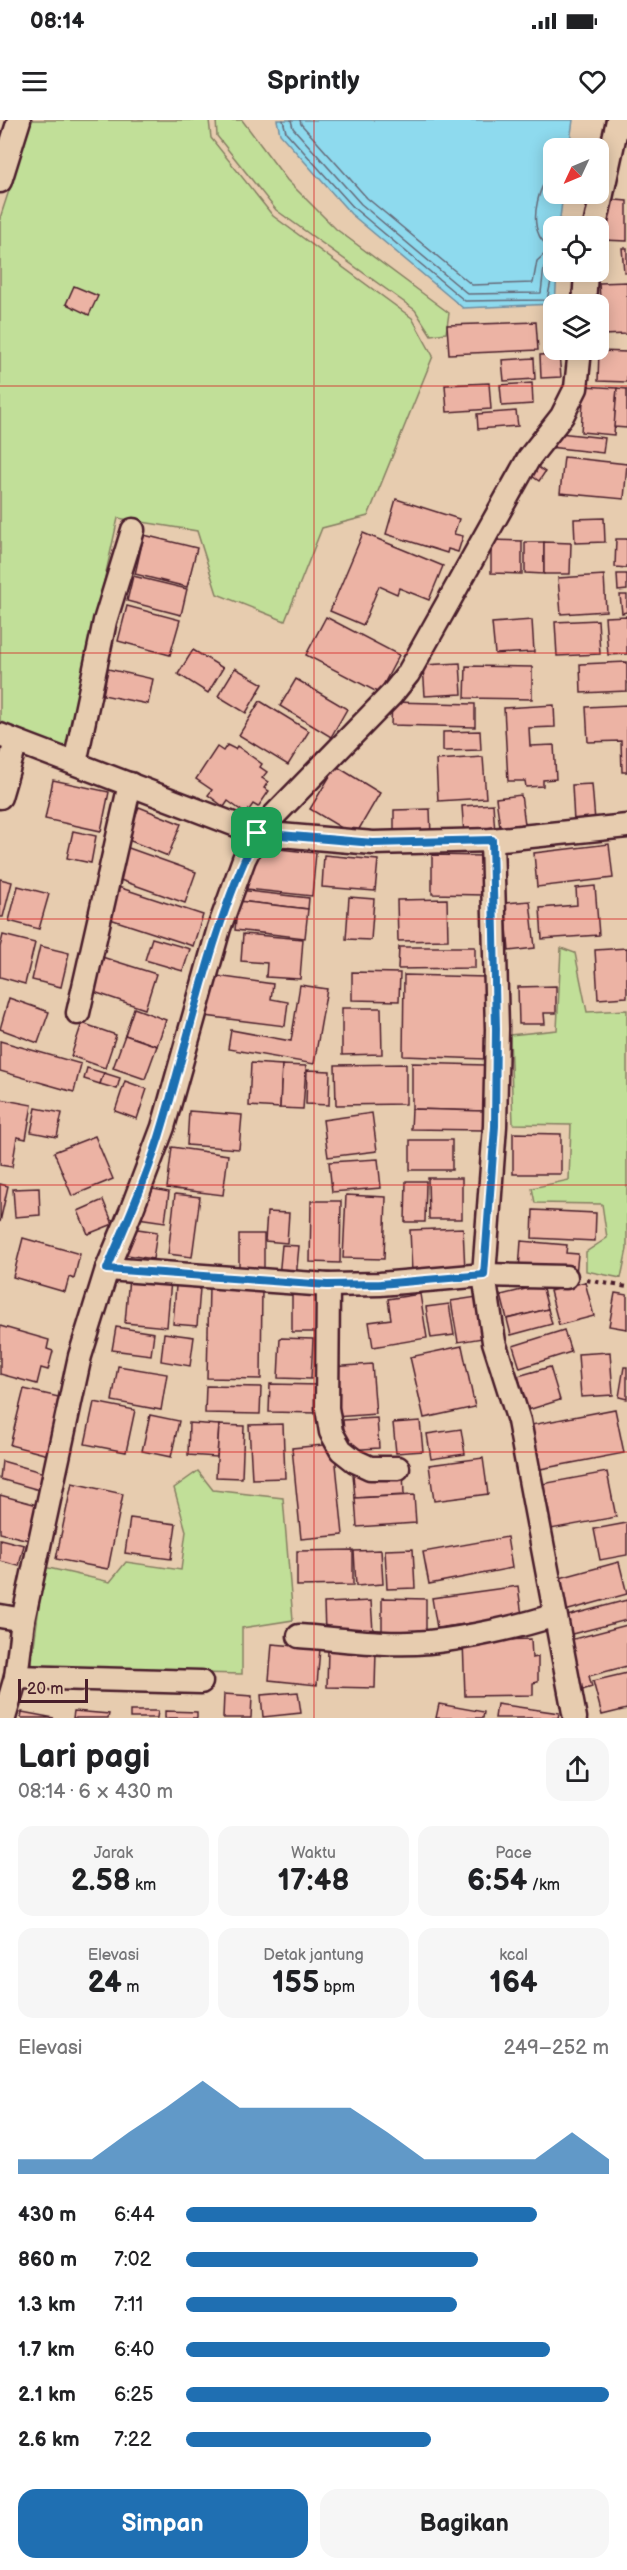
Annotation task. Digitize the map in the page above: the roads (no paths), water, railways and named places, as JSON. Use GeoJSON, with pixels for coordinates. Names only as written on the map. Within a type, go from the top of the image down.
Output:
{"type":"FeatureCollection","features":[{"type":"Feature","properties":{"kind":"street"},"geometry":{"type":"LineString","coordinates":[[0,181],[19,120]]}},
{"type":"Feature","properties":{"kind":"street"},"geometry":{"type":"LineString","coordinates":[[597,216],[618,120]]}},
{"type":"Feature","properties":{"kind":"street"},"geometry":{"type":"LineString","coordinates":[[4,1718],[16,1677],[23,1620],[80,1356],[107,1269],[163,1127],[219,928],[244,858],[257,833],[392,694],[408,674],[529,458],[562,416],[576,388],[579,360]]}},
{"type":"Feature","properties":{"kind":"street"},"geometry":{"type":"LineString","coordinates":[[75,764],[105,621],[133,530]]}},
{"type":"Feature","properties":{"kind":"street"},"geometry":{"type":"LineString","coordinates":[[0,797],[8,739],[257,833],[373,843],[492,840],[627,826]]}},
{"type":"Feature","properties":{"kind":"street"},"geometry":{"type":"LineString","coordinates":[[78,1013],[130,784]]}},
{"type":"Feature","properties":{"kind":"street"},"geometry":{"type":"LineString","coordinates":[[492,840],[496,1029],[495,1126],[484,1275],[494,1342],[519,1420],[575,1718]]}},
{"type":"Feature","properties":{"kind":"street"},"geometry":{"type":"LineString","coordinates":[[107,1269],[327,1285],[380,1284],[484,1275],[566,1277]]}},
{"type":"Feature","properties":{"kind":"street"},"geometry":{"type":"LineString","coordinates":[[327,1285],[327,1408],[331,1432],[341,1450],[355,1461],[370,1468],[398,1468]]}},
{"type":"Feature","properties":{"kind":"street"},"geometry":{"type":"LineString","coordinates":[[299,1636],[393,1643],[429,1642],[532,1622],[555,1615]]}},
{"type":"Feature","properties":{"kind":"street"},"geometry":{"type":"LineString","coordinates":[[0,1616],[23,1620]]}},
{"type":"Feature","properties":{"kind":"street"},"geometry":{"type":"LineString","coordinates":[[16,1677],[201,1682]]}},
{"type":"Feature","properties":{"kind":"water"},"geometry":{"type":"Polygon","coordinates":[[[277,120],[573,120],[570,138],[543,138],[543,204],[562,204],[560,216],[543,216],[543,282],[556,282],[556,294],[543,294],[543,305],[463,308],[351,214],[280,134],[277,120]]]}}]}
